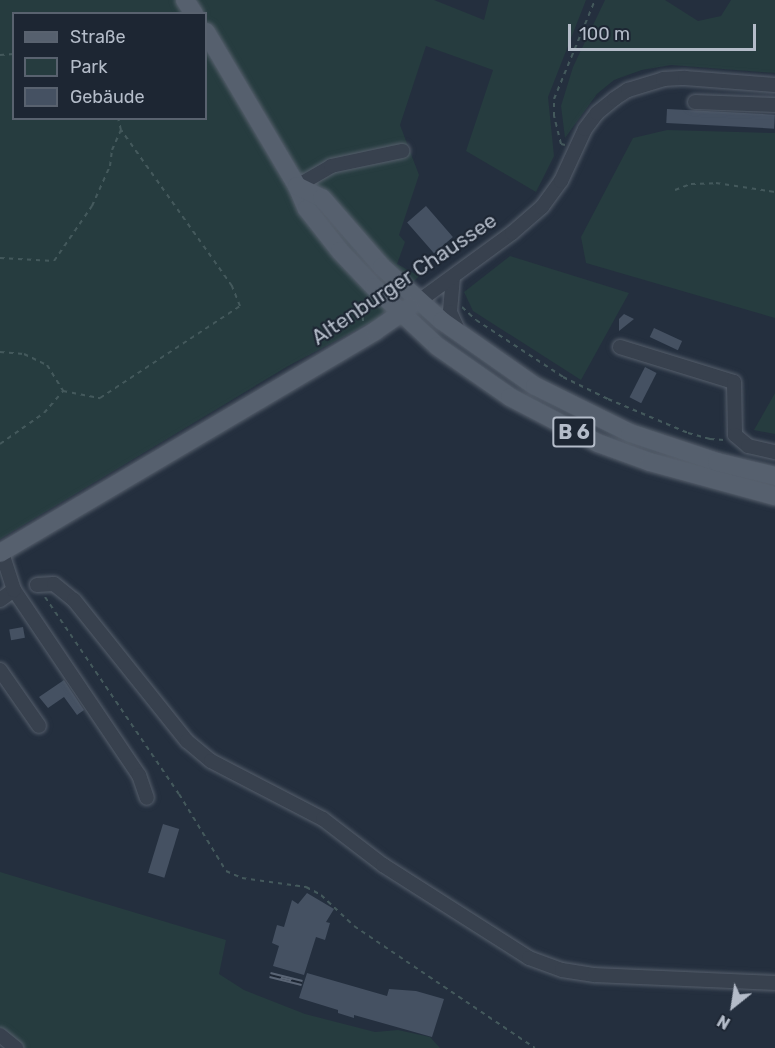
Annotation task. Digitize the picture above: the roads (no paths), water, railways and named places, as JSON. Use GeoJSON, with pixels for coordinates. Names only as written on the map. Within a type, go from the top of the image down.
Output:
{"type":"FeatureCollection","features":[{"type":"Feature","properties":{"kind":"main road","name":"B 6"},"geometry":{"type":"LineString","coordinates":[[207,35],[297,186],[307,209],[340,251],[437,346],[482,379],[571,430],[650,462],[775,496]]}},
{"type":"Feature","properties":{"kind":"main road","name":"B 6"},"geometry":{"type":"LineString","coordinates":[[297,186],[322,198],[369,254],[419,301],[462,337],[535,386],[609,424],[709,459],[775,476]]}},
{"type":"Feature","properties":{"kind":"main road","name":"Altenburger Chaussee"},"geometry":{"type":"LineString","coordinates":[[1,552],[419,301]]}},
{"type":"Feature","properties":{"kind":"street","name":"Altenburger Chaussee"},"geometry":{"type":"LineString","coordinates":[[419,301],[542,207],[561,181],[585,129],[604,106],[628,90],[646,83],[685,78],[775,85]]}},
{"type":"Feature","properties":{"kind":"street"},"geometry":{"type":"LineString","coordinates":[[695,102],[775,105]]}},
{"type":"Feature","properties":{"kind":"street"},"geometry":{"type":"LineString","coordinates":[[297,186],[331,166],[402,151]]}},
{"type":"Feature","properties":{"kind":"street"},"geometry":{"type":"LineString","coordinates":[[453,277],[450,305],[454,322],[462,337]]}},
{"type":"Feature","properties":{"kind":"street"},"geometry":{"type":"LineString","coordinates":[[620,348],[734,382],[735,435],[748,446],[775,452]]}},
{"type":"Feature","properties":{"kind":"street"},"geometry":{"type":"LineString","coordinates":[[1,552],[14,590],[139,775],[147,798]]}},
{"type":"Feature","properties":{"kind":"street"},"geometry":{"type":"LineString","coordinates":[[37,585],[54,584],[74,600],[188,741],[211,760],[323,819],[383,865],[529,958],[562,970],[595,975],[775,983]]}},
{"type":"Feature","properties":{"kind":"street"},"geometry":{"type":"LineString","coordinates":[[0,600],[14,590]]}},
{"type":"Feature","properties":{"kind":"street"},"geometry":{"type":"LineString","coordinates":[[0,670],[39,726]]}},
{"type":"Feature","properties":{"kind":"street"},"geometry":{"type":"LineString","coordinates":[[0,1035],[16,1048]]}},
{"type":"Feature","properties":{"kind":"railway"},"geometry":{"type":"LineString","coordinates":[[270,975],[302,983]]}}]}
